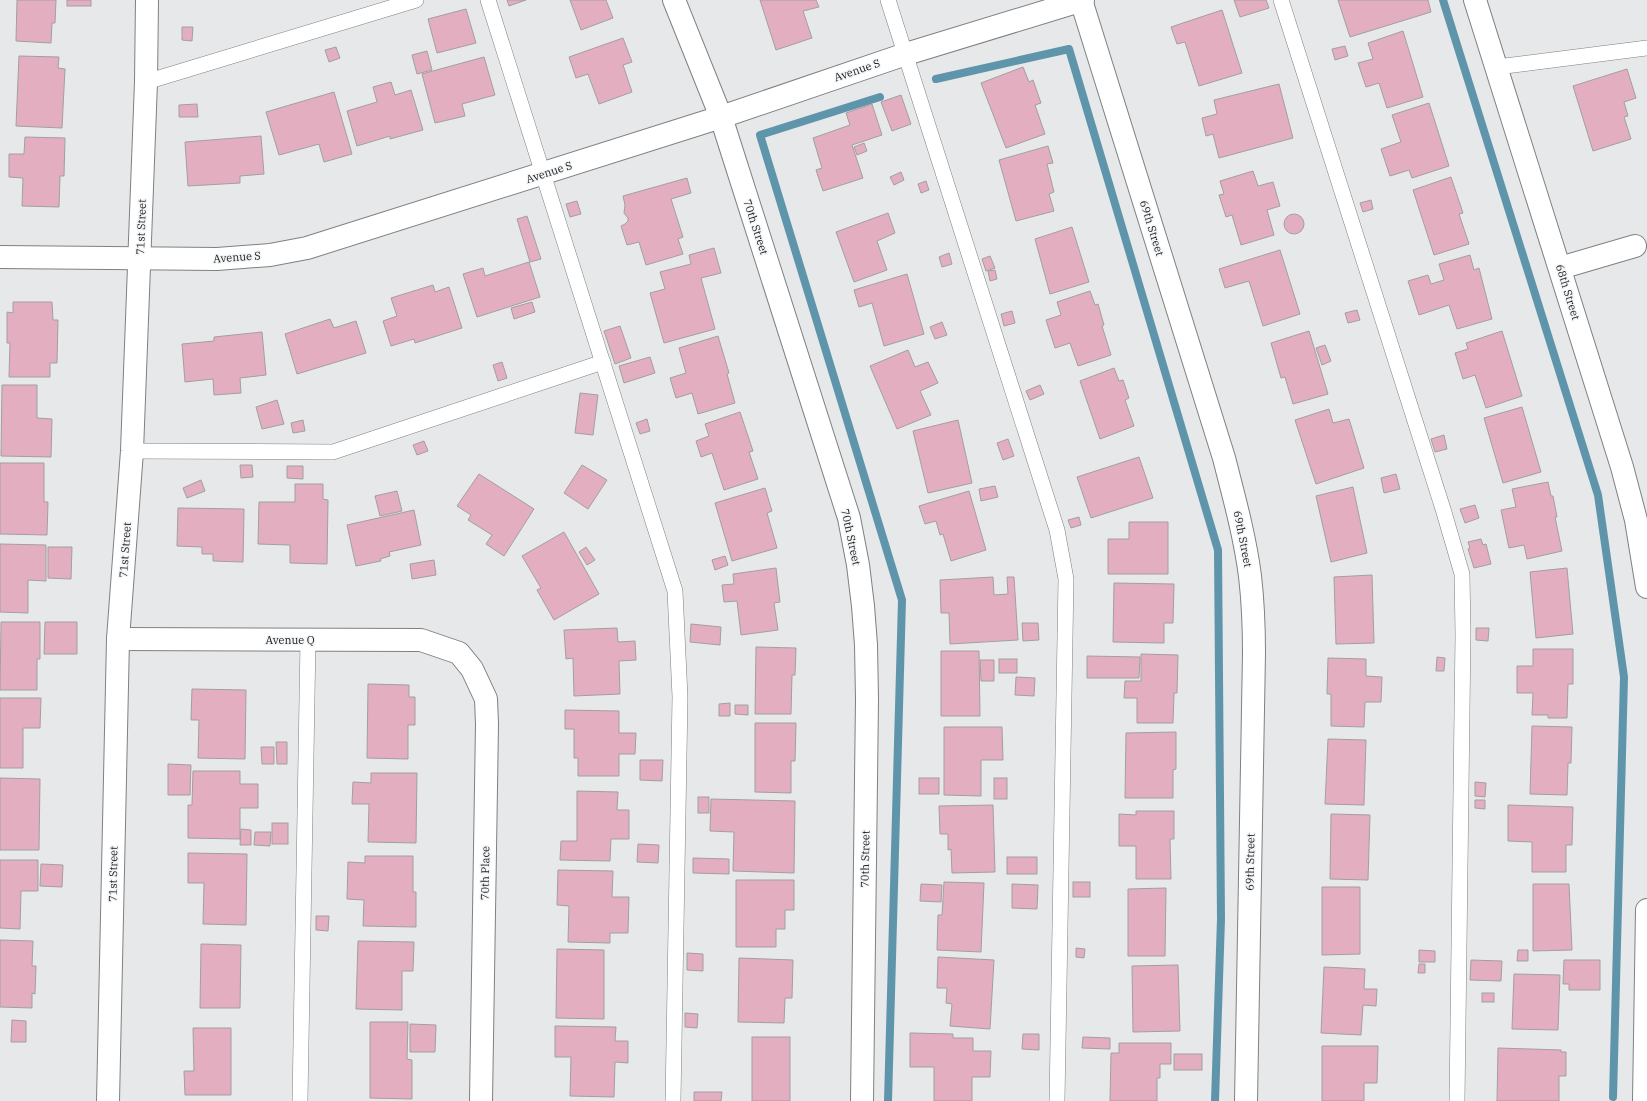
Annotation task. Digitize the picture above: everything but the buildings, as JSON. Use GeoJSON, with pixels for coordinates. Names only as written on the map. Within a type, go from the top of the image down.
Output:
{"type":"FeatureCollection","features":[{"type":"Feature","properties":{"kind":"street","name":"71st Street"},"geometry":{"type":"LineString","coordinates":[[108,1101],[118,639],[132,451],[146,82],[147,0]]}},
{"type":"Feature","properties":{"kind":"street","name":"70th Street"},"geometry":{"type":"LineString","coordinates":[[674,0],[721,117],[849,518],[858,565],[866,645],[867,699],[862,1101]]}},
{"type":"Feature","properties":{"kind":"street","name":"Avenue S"},"geometry":{"type":"LineString","coordinates":[[0,256],[217,259],[270,255],[307,248],[721,117],[906,54],[1082,0]]}},
{"type":"Feature","properties":{"kind":"street","name":"69th Street"},"geometry":{"type":"LineString","coordinates":[[1082,0],[1224,458],[1239,517],[1250,575],[1254,617],[1254,653],[1246,1101]]}},
{"type":"Feature","properties":{"kind":"street","name":"68th Street"},"geometry":{"type":"LineString","coordinates":[[1475,0],[1622,467],[1636,520],[1647,586]]}},
{"type":"Feature","properties":{"kind":"street"},"geometry":{"type":"LineString","coordinates":[[1560,268],[1635,246]]}},
{"type":"Feature","properties":{"kind":"street","name":"Avenue Q"},"geometry":{"type":"LineString","coordinates":[[118,639],[421,640],[460,653]]}},
{"type":"Feature","properties":{"kind":"street","name":"70th Place"},"geometry":{"type":"LineString","coordinates":[[460,653],[472,668],[486,699],[487,705],[481,1101]]}},
{"type":"Feature","properties":{"kind":"street"},"geometry":{"type":"LineString","coordinates":[[1644,1101],[1647,910]]}},
{"type":"Feature","properties":{"kind":"lane"},"geometry":{"type":"LineString","coordinates":[[146,82],[416,0]]}},
{"type":"Feature","properties":{"kind":"lane"},"geometry":{"type":"LineString","coordinates":[[488,0],[675,591],[680,697],[673,1101]]}},
{"type":"Feature","properties":{"kind":"lane"},"geometry":{"type":"LineString","coordinates":[[888,0],[1057,530],[1066,579],[1057,1101]]}},
{"type":"Feature","properties":{"kind":"lane"},"geometry":{"type":"LineString","coordinates":[[1281,0],[1443,509],[1462,574],[1463,634],[1457,1101]]}},
{"type":"Feature","properties":{"kind":"lane"},"geometry":{"type":"LineString","coordinates":[[1497,67],[1647,48]]}},
{"type":"Feature","properties":{"kind":"lane"},"geometry":{"type":"LineString","coordinates":[[132,451],[333,452],[603,362]]}},
{"type":"Feature","properties":{"kind":"lane"},"geometry":{"type":"LineString","coordinates":[[300,1101],[308,640]]}},
{"type":"Feature","properties":{"kind":"waterway"},"geometry":{"type":"LineString","coordinates":[[1443,0],[1598,495],[1624,677],[1613,1097]]}},
{"type":"Feature","properties":{"kind":"waterway"},"geometry":{"type":"LineString","coordinates":[[936,79],[1069,49],[1218,550],[1221,919],[1215,1101]]}},
{"type":"Feature","properties":{"kind":"waterway"},"geometry":{"type":"LineString","coordinates":[[880,97],[760,135],[902,600],[888,1101]]}}]}
